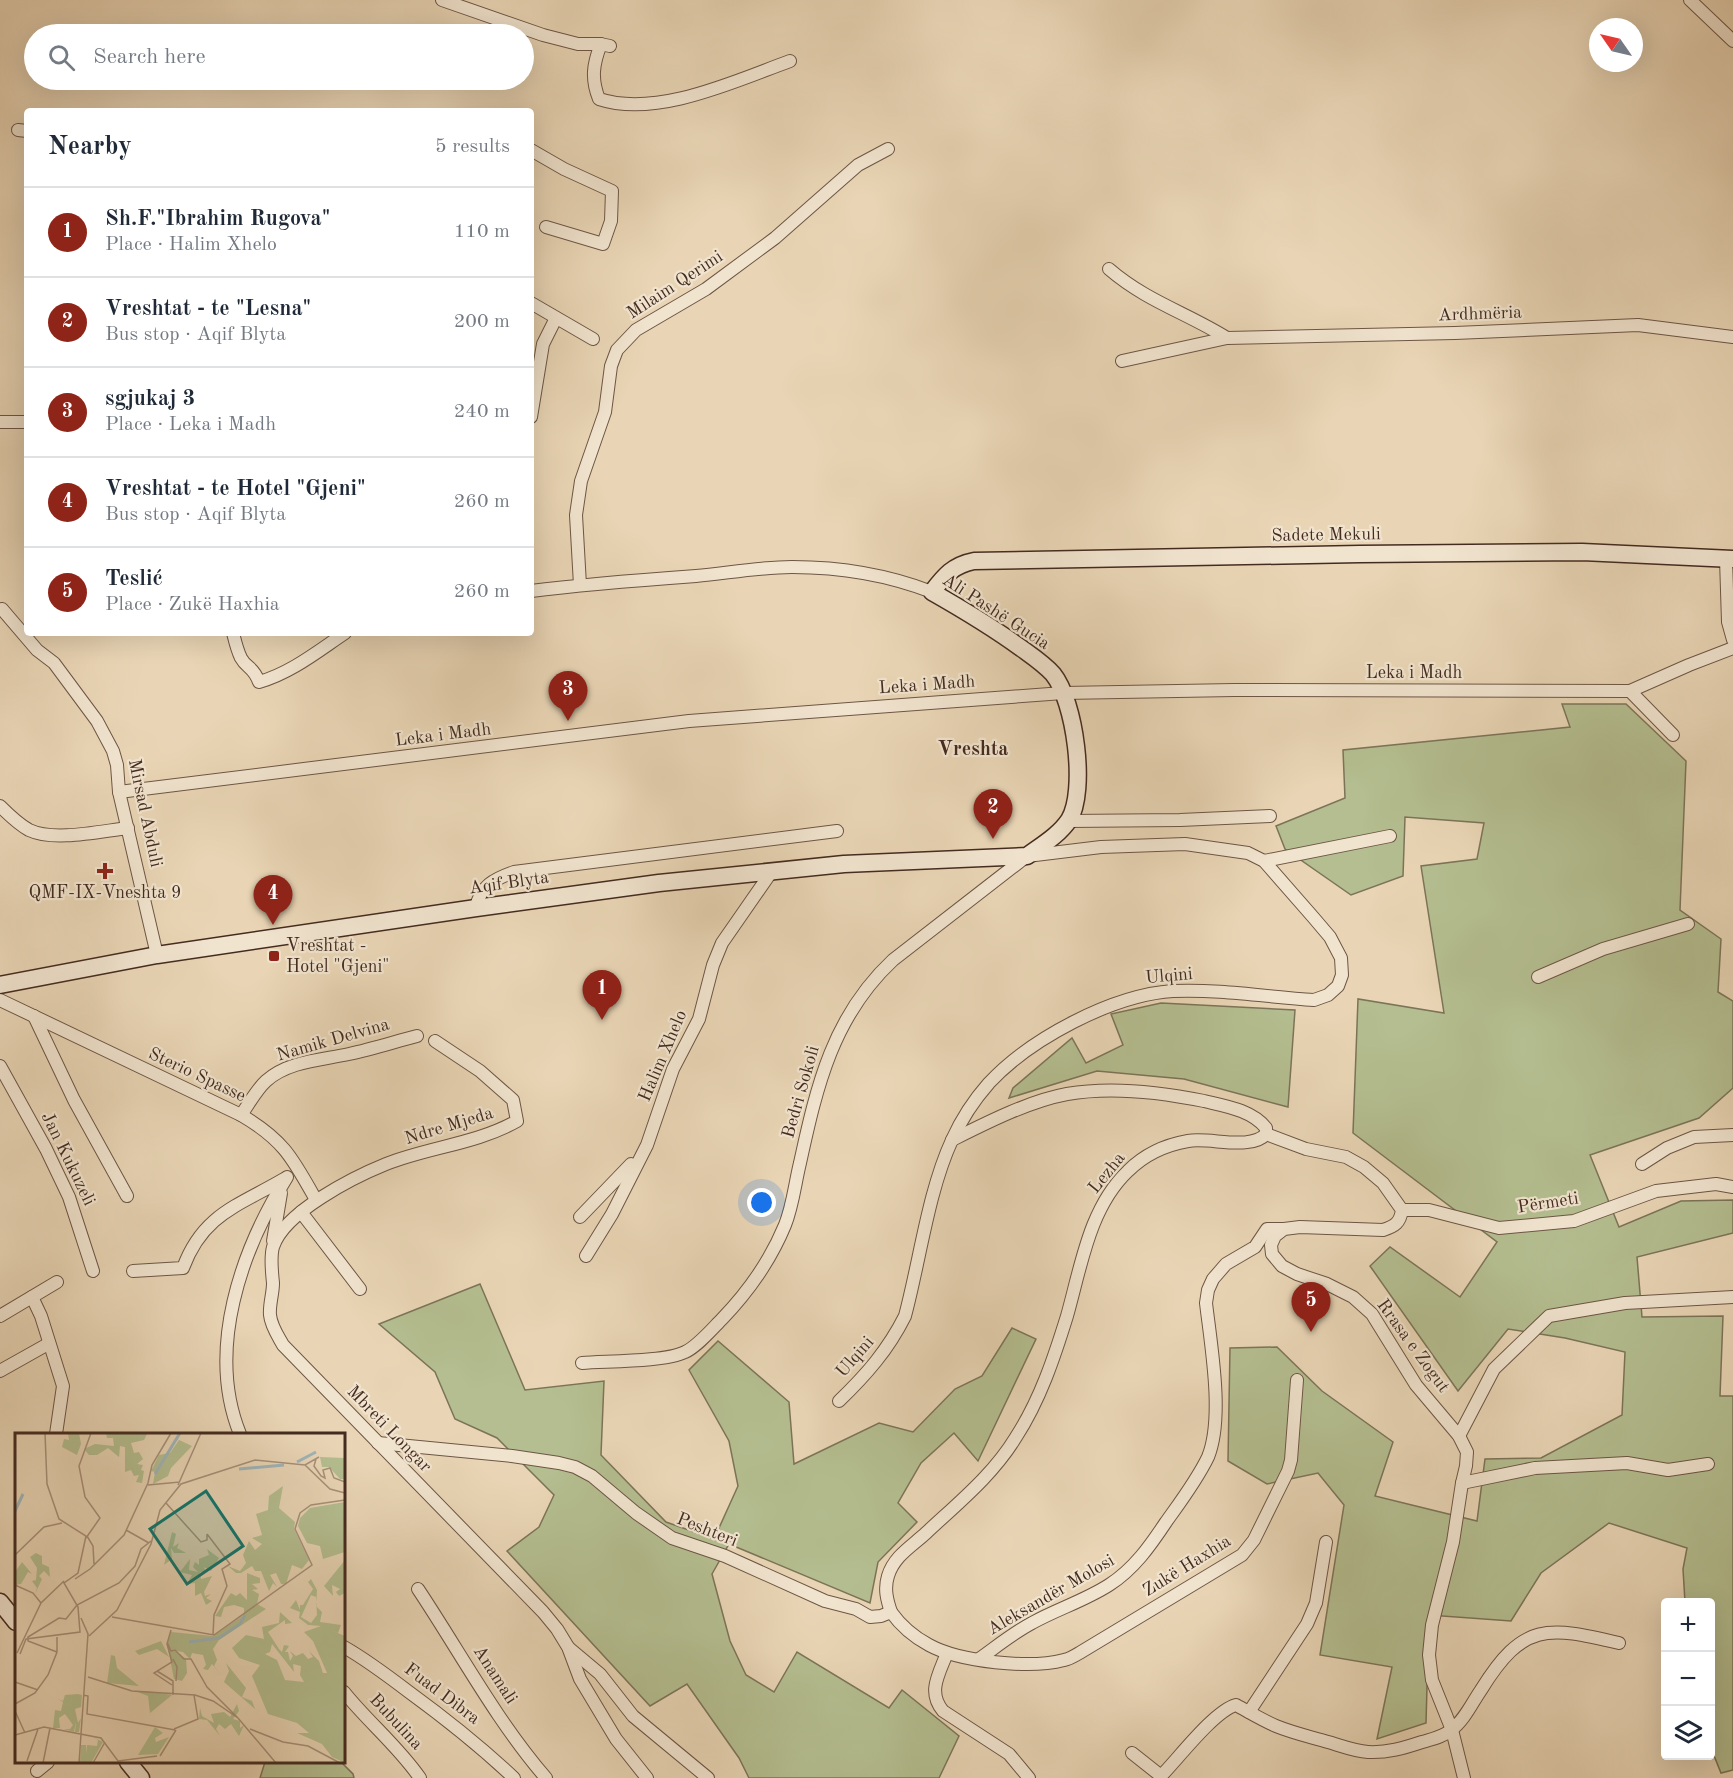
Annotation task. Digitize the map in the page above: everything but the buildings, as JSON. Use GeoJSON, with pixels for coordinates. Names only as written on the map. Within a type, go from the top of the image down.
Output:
{"type":"FeatureCollection","features":[{"type":"Feature","properties":{"kind":"street"},"geometry":{"type":"LineString","coordinates":[[442,0],[511,24]]}},
{"type":"Feature","properties":{"kind":"street"},"geometry":{"type":"LineString","coordinates":[[1690,0],[1733,41]]}},
{"type":"Feature","properties":{"kind":"street"},"geometry":{"type":"LineString","coordinates":[[534,32],[578,44],[605,45],[594,62],[593,85],[599,99],[612,104],[651,103],[692,97],[790,61]]}},
{"type":"Feature","properties":{"kind":"street","name":"Milaim Qerimi"},"geometry":{"type":"LineString","coordinates":[[580,585],[576,515],[581,481],[604,412],[611,366],[617,350],[636,330],[706,289],[775,238],[858,165],[888,149]]}},
{"type":"Feature","properties":{"kind":"street"},"geometry":{"type":"LineString","coordinates":[[534,152],[564,169],[612,191],[611,221],[603,244],[546,227]]}},
{"type":"Feature","properties":{"kind":"street"},"geometry":{"type":"LineString","coordinates":[[1109,269],[1128,286],[1152,300],[1207,325],[1227,338]]}},
{"type":"Feature","properties":{"kind":"street"},"geometry":{"type":"LineString","coordinates":[[534,305],[594,339]]}},
{"type":"Feature","properties":{"kind":"street"},"geometry":{"type":"LineString","coordinates":[[534,399],[543,344],[556,318]]}},
{"type":"Feature","properties":{"kind":"street","name":"Ardhmëria"},"geometry":{"type":"LineString","coordinates":[[1122,361],[1227,338],[1455,333],[1638,325],[1733,337]]}},
{"type":"Feature","properties":{"kind":"street"},"geometry":{"type":"LineString","coordinates":[[0,422],[24,422]]}},
{"type":"Feature","properties":{"kind":"street","name":"Sadete Mekuli"},"geometry":{"type":"LineString","coordinates":[[932,592],[950,570],[974,561],[1582,552],[1729,559]]}},
{"type":"Feature","properties":{"kind":"street"},"geometry":{"type":"LineString","coordinates":[[1729,559],[1728,622],[1733,640]]}},
{"type":"Feature","properties":{"kind":"street","name":"Ali Pashë Gucia"},"geometry":{"type":"LineString","coordinates":[[534,591],[792,567],[875,575],[910,583],[932,592],[968,612],[1034,657],[1053,675],[1063,693],[1073,723],[1078,778],[1075,806],[1068,821],[1052,838],[1028,856]]}},
{"type":"Feature","properties":{"kind":"street","name":"Mirsad Abduli"},"geometry":{"type":"LineString","coordinates":[[2,609],[24,635]]}},
{"type":"Feature","properties":{"kind":"street","name":"Mirsad Abduli"},"geometry":{"type":"LineString","coordinates":[[25,636],[37,650],[54,663],[98,721],[115,758],[119,792],[157,955]]}},
{"type":"Feature","properties":{"kind":"street"},"geometry":{"type":"LineString","coordinates":[[234,636],[240,657],[255,671],[259,682],[291,669],[340,636]]}},
{"type":"Feature","properties":{"kind":"street","name":"Leka i Madh"},"geometry":{"type":"LineString","coordinates":[[119,792],[689,721],[1063,693],[1234,690],[1630,691],[1689,664],[1733,648]]}},
{"type":"Feature","properties":{"kind":"street"},"geometry":{"type":"LineString","coordinates":[[1630,691],[1673,735]]}},
{"type":"Feature","properties":{"kind":"street"},"geometry":{"type":"LineString","coordinates":[[0,806],[20,825],[32,831],[59,835],[128,828]]}},
{"type":"Feature","properties":{"kind":"street"},"geometry":{"type":"LineString","coordinates":[[1068,821],[1270,816]]}},
{"type":"Feature","properties":{"kind":"street"},"geometry":{"type":"LineString","coordinates":[[476,908],[478,896],[485,886],[514,872],[837,831]]}},
{"type":"Feature","properties":{"kind":"street"},"geometry":{"type":"LineString","coordinates":[[1264,861],[1390,836]]}},
{"type":"Feature","properties":{"kind":"street","name":"Ulqini"},"geometry":{"type":"LineString","coordinates":[[838,1401],[878,1360],[894,1338],[905,1316],[942,1166],[952,1140],[972,1105],[991,1082],[1016,1059],[1092,1013],[1120,1001],[1147,994],[1173,991],[1217,992],[1314,1000],[1328,995],[1338,986],[1342,975],[1341,958],[1330,937],[1264,861],[1248,853],[1185,844],[1101,847],[1028,856]]}},
{"type":"Feature","properties":{"kind":"street","name":"Aqif Blyta"},"geometry":{"type":"LineString","coordinates":[[0,985],[157,955],[648,885],[772,871],[918,860],[1028,856]]}},
{"type":"Feature","properties":{"kind":"street","name":"Bedri Sokoli"},"geometry":{"type":"LineString","coordinates":[[582,1363],[670,1357],[687,1352],[737,1304],[772,1252],[786,1224],[825,1066],[840,1031],[856,1003],[873,979],[893,960],[1028,856]]}},
{"type":"Feature","properties":{"kind":"street","name":"Halim Xhelo"},"geometry":{"type":"LineString","coordinates":[[586,1256],[612,1214],[647,1145],[673,1069],[699,1019],[713,965],[722,943],[772,871]]}},
{"type":"Feature","properties":{"kind":"street"},"geometry":{"type":"LineString","coordinates":[[1538,976],[1603,949],[1688,924]]}},
{"type":"Feature","properties":{"kind":"street","name":"Sterio Spasse"},"geometry":{"type":"LineString","coordinates":[[0,1000],[241,1115],[263,1128],[279,1142],[296,1165],[316,1200]]}},
{"type":"Feature","properties":{"kind":"street"},"geometry":{"type":"LineString","coordinates":[[34,1016],[74,1100],[127,1196]]}},
{"type":"Feature","properties":{"kind":"street","name":"Namik Delvina"},"geometry":{"type":"LineString","coordinates":[[241,1115],[262,1086],[279,1072],[320,1059],[349,1054],[417,1036]]}},
{"type":"Feature","properties":{"kind":"street","name":"Ndre Mjeda"},"geometry":{"type":"LineString","coordinates":[[316,1200],[387,1164],[485,1136],[517,1121],[513,1100],[480,1071],[435,1041]]}},
{"type":"Feature","properties":{"kind":"street","name":"Jan Kukuzeli"},"geometry":{"type":"LineString","coordinates":[[0,1066],[46,1149],[69,1197],[93,1271]]}},
{"type":"Feature","properties":{"kind":"street"},"geometry":{"type":"LineString","coordinates":[[952,1140],[992,1121],[1065,1094],[1096,1090],[1179,1096],[1239,1111],[1262,1122],[1266,1128],[1266,1134],[1306,1149],[1346,1157],[1364,1167],[1383,1183],[1402,1210],[1401,1220],[1394,1226],[1383,1230],[1300,1227],[1284,1229]]}},
{"type":"Feature","properties":{"kind":"street"},"geometry":{"type":"LineString","coordinates":[[972,1105],[983,1120],[992,1121]]}},
{"type":"Feature","properties":{"kind":"street","name":"Lezha"},"geometry":{"type":"LineString","coordinates":[[891,1612],[886,1596],[888,1577],[894,1563],[902,1553],[988,1475],[1007,1452],[1027,1418],[1054,1356],[1098,1214],[1110,1192],[1126,1172],[1145,1157],[1166,1147],[1189,1140],[1253,1142],[1261,1140],[1266,1134]]}},
{"type":"Feature","properties":{"kind":"street"},"geometry":{"type":"LineString","coordinates":[[1642,1164],[1667,1148],[1694,1137],[1733,1135]]}},
{"type":"Feature","properties":{"kind":"street"},"geometry":{"type":"LineString","coordinates":[[580,1217],[647,1145]]}},
{"type":"Feature","properties":{"kind":"street"},"geometry":{"type":"LineString","coordinates":[[240,1433],[233,1418],[228,1385],[226,1354],[230,1320],[239,1280],[267,1208],[296,1165]]}},
{"type":"Feature","properties":{"kind":"street"},"geometry":{"type":"LineString","coordinates":[[133,1271],[183,1268],[190,1250],[203,1229],[220,1215],[287,1177]]}},
{"type":"Feature","properties":{"kind":"street","name":"Mbreti Longar"},"geometry":{"type":"LineString","coordinates":[[287,1177],[279,1200],[272,1248],[273,1286],[270,1316],[283,1345],[543,1612],[568,1647],[580,1678],[616,1739],[647,1778]]}},
{"type":"Feature","properties":{"kind":"street","name":"Përmeti"},"geometry":{"type":"LineString","coordinates":[[1402,1210],[1430,1210],[1499,1228],[1574,1221],[1656,1191],[1716,1184],[1733,1187]]}},
{"type":"Feature","properties":{"kind":"street"},"geometry":{"type":"LineString","coordinates":[[272,1248],[282,1231],[316,1200]]}},
{"type":"Feature","properties":{"kind":"street"},"geometry":{"type":"LineString","coordinates":[[301,1212],[360,1289]]}},
{"type":"Feature","properties":{"kind":"street","name":"Aleksandër Molosi"},"geometry":{"type":"LineString","coordinates":[[979,1659],[1032,1623],[1086,1599],[1109,1585],[1130,1570],[1148,1548],[1200,1473],[1209,1454],[1214,1432],[1215,1409],[1206,1303],[1208,1290],[1213,1279],[1227,1264],[1255,1247],[1267,1229],[1284,1229]]}},
{"type":"Feature","properties":{"kind":"street","name":"Rrasa e Zogut"},"geometry":{"type":"LineString","coordinates":[[1284,1229],[1275,1236],[1271,1245],[1272,1254],[1282,1266],[1353,1297],[1372,1314],[1416,1385],[1460,1436],[1467,1452],[1453,1542],[1432,1625],[1429,1655],[1432,1680],[1452,1730],[1464,1778]]}},
{"type":"Feature","properties":{"kind":"street"},"geometry":{"type":"LineString","coordinates":[[0,1316],[57,1282]]}},
{"type":"Feature","properties":{"kind":"street"},"geometry":{"type":"LineString","coordinates":[[32,1297],[41,1316],[63,1386],[56,1433]]}},
{"type":"Feature","properties":{"kind":"street"},"geometry":{"type":"LineString","coordinates":[[1460,1436],[1494,1369],[1549,1316],[1625,1303],[1733,1297]]}},
{"type":"Feature","properties":{"kind":"street"},"geometry":{"type":"LineString","coordinates":[[0,1371],[48,1344]]}},
{"type":"Feature","properties":{"kind":"street","name":"Zukë Haxhia"},"geometry":{"type":"LineString","coordinates":[[979,1659],[1013,1663],[1065,1660],[1242,1555],[1254,1540],[1288,1471],[1291,1460],[1297,1380]]}},
{"type":"Feature","properties":{"kind":"street","name":"Peshteri"},"geometry":{"type":"LineString","coordinates":[[378,1443],[512,1456],[575,1467],[592,1476],[636,1513],[672,1538],[725,1556],[825,1601],[856,1609],[870,1617],[891,1612]]}},
{"type":"Feature","properties":{"kind":"street"},"geometry":{"type":"LineString","coordinates":[[1462,1483],[1534,1468],[1627,1463],[1668,1470],[1708,1464]]}},
{"type":"Feature","properties":{"kind":"street"},"geometry":{"type":"LineString","coordinates":[[1250,1712],[1307,1624],[1316,1603],[1326,1542]]}},
{"type":"Feature","properties":{"kind":"street","name":"Anamali"},"geometry":{"type":"LineString","coordinates":[[418,1589],[492,1706],[546,1778]]}},
{"type":"Feature","properties":{"kind":"street"},"geometry":{"type":"LineString","coordinates":[[0,1602],[15,1621]]}},
{"type":"Feature","properties":{"kind":"street"},"geometry":{"type":"LineString","coordinates":[[891,1612],[898,1622],[928,1645],[947,1653],[979,1659]]}},
{"type":"Feature","properties":{"kind":"street"},"geometry":{"type":"LineString","coordinates":[[1132,1754],[1161,1776],[1227,1707],[1236,1705],[1275,1725],[1355,1750],[1368,1752],[1405,1748],[1452,1730],[1461,1720],[1494,1668],[1507,1653],[1520,1643],[1537,1635],[1556,1631],[1619,1643]]}},
{"type":"Feature","properties":{"kind":"street","name":"Mbreti Longar"},"geometry":{"type":"LineString","coordinates":[[568,1647],[600,1674],[633,1716],[708,1778]]}},
{"type":"Feature","properties":{"kind":"street","name":"Fuad Dibra"},"geometry":{"type":"LineString","coordinates":[[345,1648],[378,1668],[448,1720],[479,1744],[514,1778]]}},
{"type":"Feature","properties":{"kind":"street"},"geometry":{"type":"LineString","coordinates":[[947,1653],[934,1692],[936,1703],[943,1711],[1009,1754],[1029,1778]]}},
{"type":"Feature","properties":{"kind":"street","name":"Bubulina"},"geometry":{"type":"LineString","coordinates":[[345,1693],[375,1728],[407,1758],[420,1778]]}},
{"type":"Feature","properties":{"kind":"street"},"geometry":{"type":"LineString","coordinates":[[1009,1754],[1017,1778]]}},
{"type":"Feature","properties":{"kind":"street"},"geometry":{"type":"LineString","coordinates":[[37,1771],[46,1763]]}},
{"type":"Feature","properties":{"kind":"street"},"geometry":{"type":"LineString","coordinates":[[130,1763],[141,1778]]}},
{"type":"Feature","properties":{"kind":"green space"},"geometry":{"type":"Polygon","coordinates":[[[1562,704],[1626,704],[1686,761],[1680,910],[1721,939],[1718,992],[1733,1001],[1733,1088],[1699,1118],[1590,1155],[1619,1227],[1681,1201],[1733,1200],[1733,1233],[1637,1257],[1642,1317],[1723,1316],[1720,1396],[1733,1396],[1733,1770],[1721,1773],[1715,1758],[1715,1598],[1685,1598],[1683,1569],[1687,1548],[1609,1523],[1541,1573],[1511,1621],[1429,1615],[1426,1723],[1377,1739],[1392,1667],[1320,1655],[1344,1505],[1318,1473],[1267,1484],[1228,1461],[1230,1348],[1277,1347],[1322,1391],[1393,1442],[1375,1496],[1477,1521],[1485,1459],[1541,1458],[1622,1415],[1625,1352],[1565,1338],[1508,1329],[1458,1391],[1370,1266],[1390,1247],[1460,1297],[1497,1242],[1353,1133],[1358,999],[1444,1013],[1421,866],[1477,859],[1484,823],[1405,817],[1403,876],[1351,895],[1285,849],[1276,826],[1345,798],[1343,750],[1570,727],[1562,704]]]}},
{"type":"Feature","properties":{"kind":"green space"},"geometry":{"type":"Polygon","coordinates":[[[1161,1003],[1295,1010],[1288,1107],[1184,1079],[1097,1071],[1009,1098],[1013,1088],[1072,1038],[1086,1063],[1123,1045],[1111,1014],[1161,1003]]]}},
{"type":"Feature","properties":{"kind":"green space"},"geometry":{"type":"Polygon","coordinates":[[[480,1284],[525,1390],[604,1381],[601,1455],[666,1522],[714,1539],[738,1486],[729,1441],[689,1370],[718,1341],[789,1402],[794,1464],[879,1423],[913,1432],[955,1389],[982,1376],[1012,1328],[1036,1339],[978,1461],[954,1433],[921,1463],[898,1503],[917,1522],[878,1562],[870,1603],[729,1544],[712,1574],[730,1641],[746,1675],[774,1692],[797,1652],[889,1708],[902,1690],[959,1736],[939,1778],[749,1778],[739,1758],[687,1684],[650,1706],[507,1551],[539,1527],[554,1495],[497,1438],[455,1419],[435,1372],[379,1324],[480,1284]]]}},
{"type":"Feature","properties":{"kind":"green space"},"geometry":{"type":"Polygon","coordinates":[[[265,1763],[342,1763],[354,1778],[260,1778],[265,1763]]]}},
{"type":"Feature","properties":{"kind":"place","name":"sgjukaj 3"},"geometry":{"type":"Point","coordinates":[568,721]}},
{"type":"Feature","properties":{"kind":"place","name":"Vreshtat - te \"Lesna\""},"geometry":{"type":"Point","coordinates":[993,839]}},
{"type":"Feature","properties":{"kind":"place","name":"QMF-IX-Vneshta 9"},"geometry":{"type":"Point","coordinates":[105,871]}},
{"type":"Feature","properties":{"kind":"place","name":"Vreshtat - te Hotel \"Gjeni\""},"geometry":{"type":"Point","coordinates":[273,925]}},
{"type":"Feature","properties":{"kind":"place","name":"Vreshtat - Hotel \"Gjeni\""},"geometry":{"type":"Point","coordinates":[274,956]}},
{"type":"Feature","properties":{"kind":"place","name":"Sh.F.\"Ibrahim Rugova\""},"geometry":{"type":"Point","coordinates":[602,1020]}},
{"type":"Feature","properties":{"kind":"place","name":"Teslić"},"geometry":{"type":"Point","coordinates":[1311,1332]}},
{"type":"Feature","properties":{"kind":"district","name":"Vreshta"},"geometry":{"type":"Point","coordinates":[973,750]}}]}
